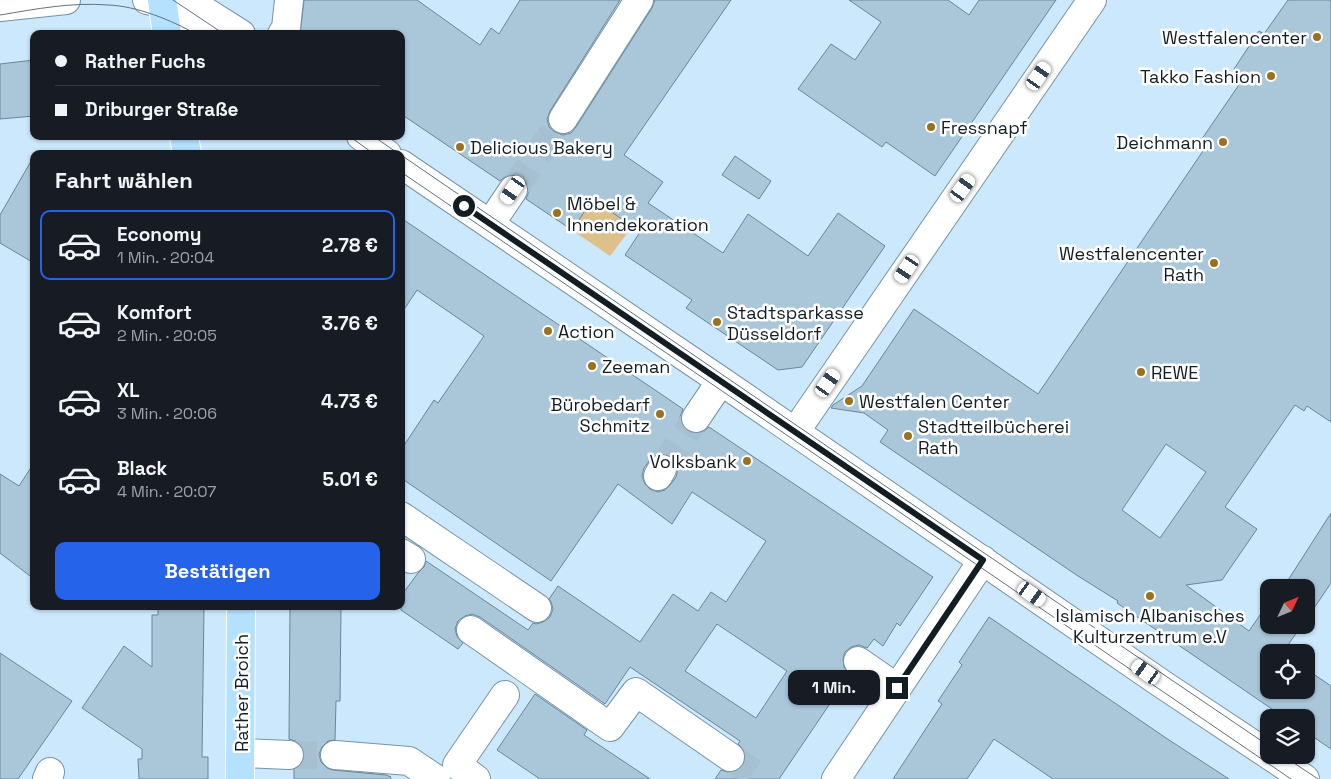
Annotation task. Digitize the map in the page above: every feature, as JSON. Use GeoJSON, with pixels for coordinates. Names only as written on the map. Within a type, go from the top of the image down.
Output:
{"type":"FeatureCollection","features":[{"type":"Feature","properties":{"kind":"main road"},"geometry":{"type":"LineString","coordinates":[[157,1],[166,30]]}},
{"type":"Feature","properties":{"kind":"main road","name":"Rather Broich"},"geometry":{"type":"LineString","coordinates":[[240,766],[241,610]]}},
{"type":"Feature","properties":{"kind":"street"},"geometry":{"type":"LineString","coordinates":[[0,7],[66,0]]}},
{"type":"Feature","properties":{"kind":"street"},"geometry":{"type":"LineString","coordinates":[[193,0],[195,4],[235,30]]}},
{"type":"Feature","properties":{"kind":"street"},"geometry":{"type":"LineString","coordinates":[[285,30],[289,0]]}},
{"type":"Feature","properties":{"kind":"street"},"geometry":{"type":"LineString","coordinates":[[563,119],[639,0]]}},
{"type":"Feature","properties":{"kind":"street"},"geometry":{"type":"LineString","coordinates":[[795,432],[1092,0]]}},
{"type":"Feature","properties":{"kind":"street"},"geometry":{"type":"LineString","coordinates":[[157,1],[202,30]]}},
{"type":"Feature","properties":{"kind":"street"},"geometry":{"type":"LineString","coordinates":[[367,140],[381,150]]}},
{"type":"Feature","properties":{"kind":"street"},"geometry":{"type":"LineString","coordinates":[[405,167],[1260,749]]}},
{"type":"Feature","properties":{"kind":"street"},"geometry":{"type":"LineString","coordinates":[[490,224],[513,190]]}},
{"type":"Feature","properties":{"kind":"street"},"geometry":{"type":"LineString","coordinates":[[696,418],[721,381]]}},
{"type":"Feature","properties":{"kind":"street"},"geometry":{"type":"LineString","coordinates":[[405,519],[537,608]]}},
{"type":"Feature","properties":{"kind":"street"},"geometry":{"type":"LineString","coordinates":[[836,779],[983,560]]}},
{"type":"Feature","properties":{"kind":"street"},"geometry":{"type":"LineString","coordinates":[[471,630],[610,727],[636,692],[730,757]]}},
{"type":"Feature","properties":{"kind":"street"},"geometry":{"type":"LineString","coordinates":[[858,661],[897,688]]}},
{"type":"Feature","properties":{"kind":"street"},"geometry":{"type":"LineString","coordinates":[[476,779],[456,765],[505,695]]}},
{"type":"Feature","properties":{"kind":"street"},"geometry":{"type":"LineString","coordinates":[[240,766],[289,755]]}},
{"type":"Feature","properties":{"kind":"street"},"geometry":{"type":"LineString","coordinates":[[335,755],[409,761],[436,779]]}},
{"type":"Feature","properties":{"kind":"street"},"geometry":{"type":"LineString","coordinates":[[1282,764],[1305,779]]}},
{"type":"Feature","properties":{"kind":"shaded area"},"geometry":{"type":"Polygon","coordinates":[[[593,199],[632,227],[610,256],[572,230],[593,199]]]}},
{"type":"Feature","properties":{"kind":"building"},"geometry":{"type":"Polygon","coordinates":[[[304,0],[417,0],[480,45],[491,28],[499,34],[520,0],[620,0],[550,111],[547,119],[549,127],[563,135],[571,133],[576,127],[652,8],[655,0],[731,0],[624,155],[663,182],[648,203],[723,253],[748,214],[808,256],[838,213],[885,246],[802,367],[778,370],[686,308],[692,300],[625,255],[640,232],[593,199],[572,230],[526,199],[529,191],[522,177],[514,174],[506,176],[500,181],[405,117],[405,30],[300,30],[304,0]]]}},
{"type":"Feature","properties":{"kind":"building"},"geometry":{"type":"Polygon","coordinates":[[[849,0],[948,0],[969,15],[979,0],[1056,0],[935,176],[886,142],[882,147],[798,89],[831,44],[855,60],[881,22],[849,0]]]}},
{"type":"Feature","properties":{"kind":"building"},"geometry":{"type":"Polygon","coordinates":[[[1288,0],[1331,0],[1331,422],[1307,406],[1304,411],[1295,405],[1225,507],[1257,529],[1222,580],[1186,585],[1249,631],[1260,615],[1260,634],[1296,634],[1289,644],[1260,644],[1260,699],[1315,699],[1315,675],[1331,686],[1331,749],[1315,738],[1315,709],[1272,709],[1117,603],[1118,601],[880,442],[888,430],[864,413],[831,408],[862,386],[914,309],[1038,394],[1203,151],[1195,149],[1245,76],[1234,69],[1259,31],[1264,34],[1288,0]],[[1166,444],[1122,510],[1160,538],[1206,472],[1166,444]]]}},
{"type":"Feature","properties":{"kind":"building"},"geometry":{"type":"Polygon","coordinates":[[[30,60],[30,116],[0,119],[0,64],[30,60]]]}},
{"type":"Feature","properties":{"kind":"building"},"geometry":{"type":"Polygon","coordinates":[[[735,156],[771,181],[759,199],[722,175],[735,156]]]}},
{"type":"Feature","properties":{"kind":"building"},"geometry":{"type":"Polygon","coordinates":[[[30,163],[30,261],[0,243],[0,215],[30,163]]]}},
{"type":"Feature","properties":{"kind":"building"},"geometry":{"type":"Polygon","coordinates":[[[405,221],[683,409],[680,417],[682,425],[687,431],[695,434],[703,432],[709,427],[933,577],[900,626],[897,623],[883,646],[874,639],[867,648],[859,645],[851,647],[845,652],[843,659],[844,667],[850,674],[779,779],[715,779],[721,770],[728,772],[736,771],[743,765],[746,758],[744,750],[738,744],[740,741],[630,667],[605,704],[480,617],[472,614],[458,621],[455,629],[457,636],[463,643],[458,649],[401,610],[405,610],[405,591],[424,567],[426,561],[528,630],[533,623],[543,622],[550,617],[553,609],[549,599],[558,586],[640,642],[673,594],[698,611],[711,592],[726,602],[766,541],[692,492],[672,524],[618,484],[551,581],[405,481],[405,444],[434,400],[438,403],[484,336],[417,290],[405,308],[405,221]],[[661,453],[654,456],[644,468],[642,476],[645,484],[650,489],[658,492],[665,490],[676,477],[678,469],[675,461],[669,455],[661,453]],[[717,624],[685,671],[756,718],[787,671],[717,624]]]}},
{"type":"Feature","properties":{"kind":"building"},"geometry":{"type":"Polygon","coordinates":[[[30,469],[30,576],[0,553],[0,474],[19,486],[30,469]]]}},
{"type":"Feature","properties":{"kind":"building"},"geometry":{"type":"Polygon","coordinates":[[[1331,513],[1331,583],[1315,607],[1315,579],[1289,579],[1331,513]]]}},
{"type":"Feature","properties":{"kind":"building"},"geometry":{"type":"Polygon","coordinates":[[[158,610],[204,610],[202,757],[208,757],[208,779],[139,779],[138,759],[142,759],[142,749],[82,708],[124,646],[152,667],[152,615],[158,615],[158,610]]]}},
{"type":"Feature","properties":{"kind":"building"},"geometry":{"type":"Polygon","coordinates":[[[290,610],[341,610],[340,701],[336,701],[335,740],[328,741],[322,747],[319,754],[321,762],[327,768],[333,770],[391,777],[390,779],[294,779],[294,769],[302,764],[305,755],[303,748],[298,742],[289,739],[290,610]]]}},
{"type":"Feature","properties":{"kind":"building"},"geometry":{"type":"Polygon","coordinates":[[[989,617],[1229,779],[1053,779],[994,739],[967,779],[893,779],[942,704],[938,701],[962,665],[959,662],[989,617]]]}},
{"type":"Feature","properties":{"kind":"building"},"geometry":{"type":"Polygon","coordinates":[[[0,653],[72,701],[18,779],[0,779],[0,653]]]}},
{"type":"Feature","properties":{"kind":"building"},"geometry":{"type":"Polygon","coordinates":[[[535,694],[587,730],[584,735],[650,779],[540,779],[497,750],[535,694]]]}},
{"type":"Feature","properties":{"kind":"tunnel"},"geometry":{"type":"LineString","coordinates":[[513,190],[563,119]]}},
{"type":"Feature","properties":{"kind":"tunnel"},"geometry":{"type":"LineString","coordinates":[[662,469],[696,418]]}},
{"type":"Feature","properties":{"kind":"tunnel"},"geometry":{"type":"LineString","coordinates":[[289,755],[335,755]]}},
{"type":"Feature","properties":{"kind":"tunnel"},"geometry":{"type":"LineString","coordinates":[[730,757],[763,779]]}},
{"type":"Feature","properties":{"kind":"tram line"},"geometry":{"type":"LineString","coordinates":[[173,0],[218,30]]}},
{"type":"Feature","properties":{"kind":"tram line"},"geometry":{"type":"LineString","coordinates":[[0,15],[40,8],[94,4],[130,8],[153,15],[188,30]]}},
{"type":"Feature","properties":{"kind":"tram line"},"geometry":{"type":"LineString","coordinates":[[355,140],[368,150]]}},
{"type":"Feature","properties":{"kind":"tram line"},"geometry":{"type":"LineString","coordinates":[[379,140],[393,150]]}},
{"type":"Feature","properties":{"kind":"tram line"},"geometry":{"type":"LineString","coordinates":[[405,158],[1260,740]]}},
{"type":"Feature","properties":{"kind":"tram line"},"geometry":{"type":"LineString","coordinates":[[405,175],[1291,779]]}},
{"type":"Feature","properties":{"kind":"tram line"},"geometry":{"type":"LineString","coordinates":[[1296,764],[1318,779]]}},
{"type":"Feature","properties":{"kind":"place","name":"Westfalencenter"},"geometry":{"type":"Point","coordinates":[1317,37]}},
{"type":"Feature","properties":{"kind":"place","name":"Takko Fashion"},"geometry":{"type":"Point","coordinates":[1271,76]}},
{"type":"Feature","properties":{"kind":"place","name":"Fressnapf"},"geometry":{"type":"Point","coordinates":[931,127]}},
{"type":"Feature","properties":{"kind":"place","name":"Deichmann"},"geometry":{"type":"Point","coordinates":[1223,142]}},
{"type":"Feature","properties":{"kind":"place","name":"Delicious Bakery"},"geometry":{"type":"Point","coordinates":[460,147]}},
{"type":"Feature","properties":{"kind":"place","name":"Möbel & Innendekoration"},"geometry":{"type":"Point","coordinates":[557,213]}},
{"type":"Feature","properties":{"kind":"place","name":"Westfalencenter Rath"},"geometry":{"type":"Point","coordinates":[1214,263]}},
{"type":"Feature","properties":{"kind":"place","name":"Stadtsparkasse Düsseldorf"},"geometry":{"type":"Point","coordinates":[717,322]}},
{"type":"Feature","properties":{"kind":"place","name":"Action"},"geometry":{"type":"Point","coordinates":[548,331]}},
{"type":"Feature","properties":{"kind":"place","name":"Zeeman"},"geometry":{"type":"Point","coordinates":[592,366]}},
{"type":"Feature","properties":{"kind":"place","name":"REWE"},"geometry":{"type":"Point","coordinates":[1141,372]}},
{"type":"Feature","properties":{"kind":"place","name":"Westfalen Center"},"geometry":{"type":"Point","coordinates":[849,401]}},
{"type":"Feature","properties":{"kind":"place","name":"Bürobedarf Schmitz"},"geometry":{"type":"Point","coordinates":[660,414]}},
{"type":"Feature","properties":{"kind":"place","name":"Stadtteilbücherei Rath"},"geometry":{"type":"Point","coordinates":[908,436]}},
{"type":"Feature","properties":{"kind":"place","name":"Volksbank"},"geometry":{"type":"Point","coordinates":[747,461]}},
{"type":"Feature","properties":{"kind":"place","name":"Islamisch Albanisches Kulturzentrum e.V"},"geometry":{"type":"Point","coordinates":[1150,596]}},
{"type":"Feature","properties":{"kind":"route"},"geometry":{"type":"LineString","coordinates":[[464,206],[983,560],[897,688]]}}]}
